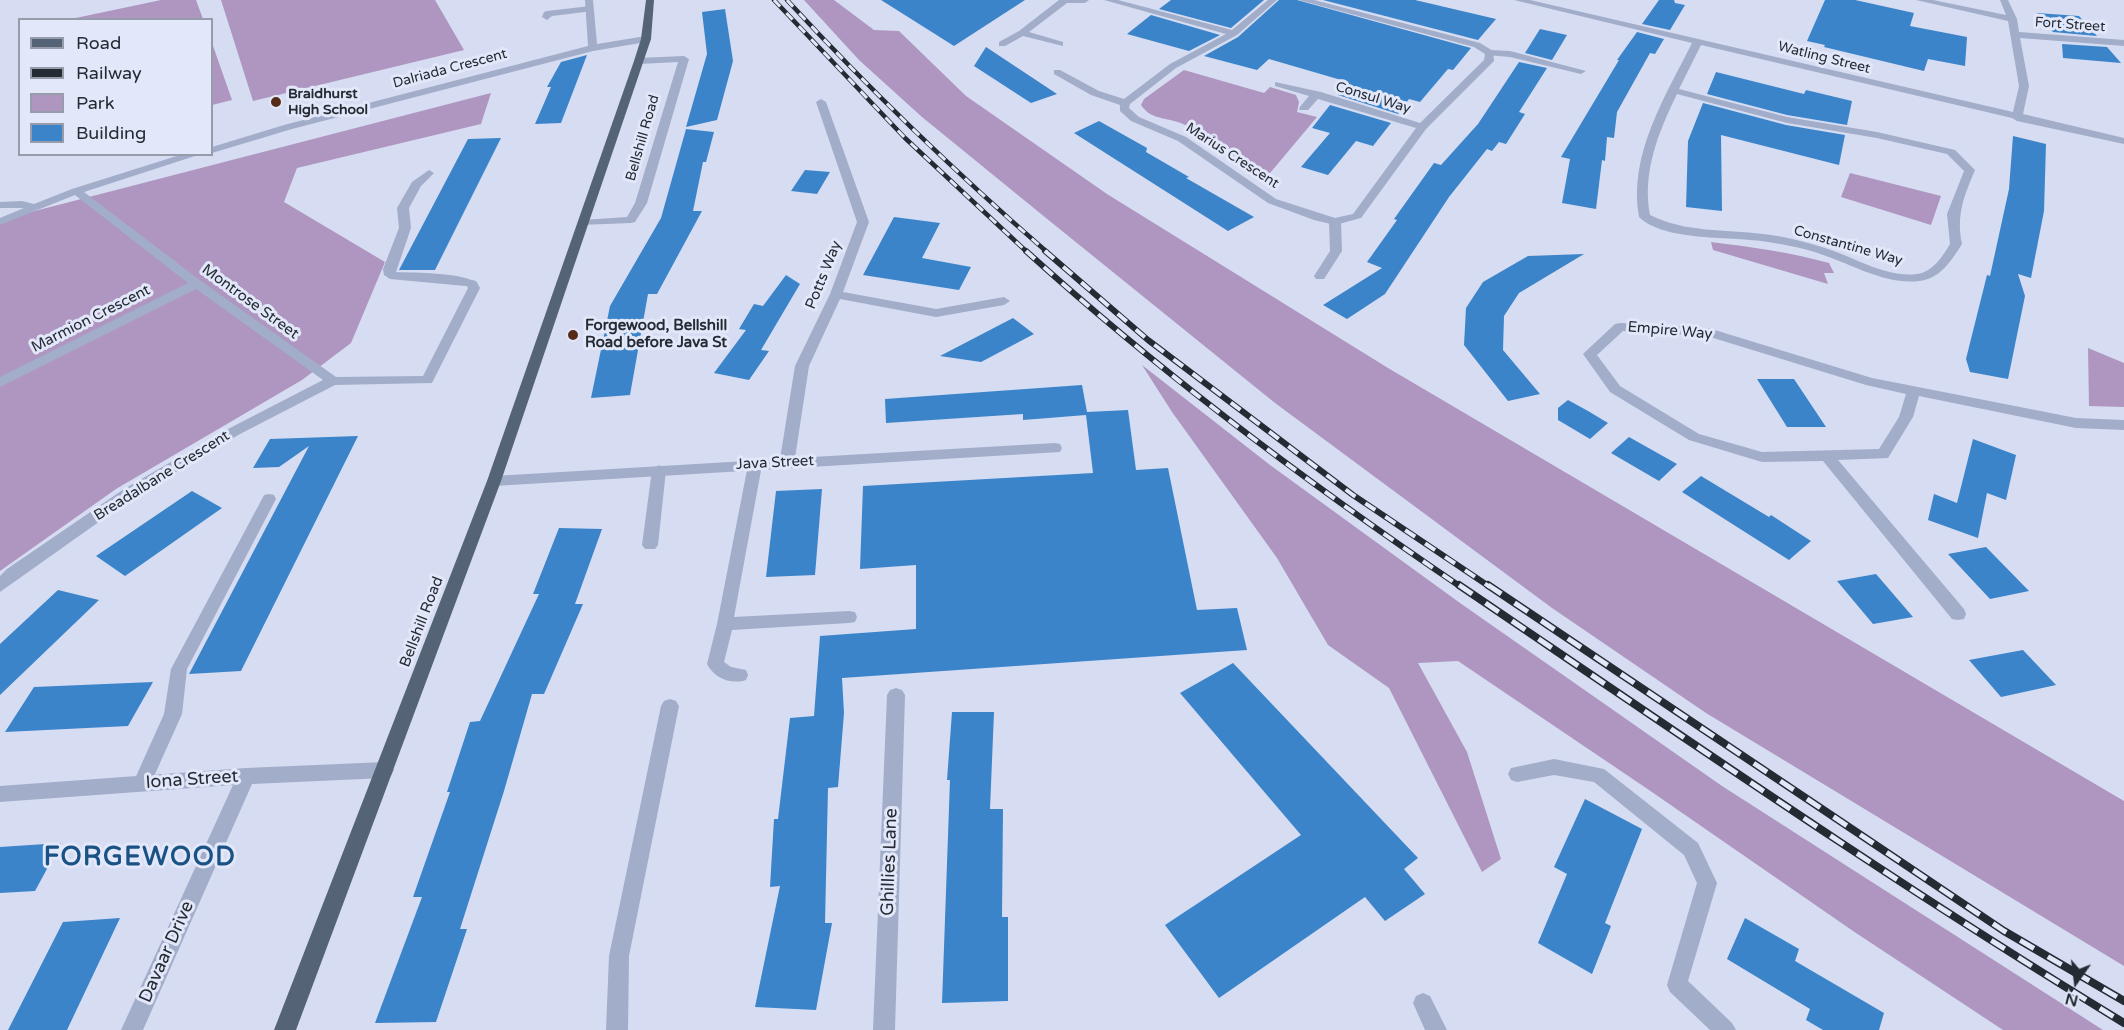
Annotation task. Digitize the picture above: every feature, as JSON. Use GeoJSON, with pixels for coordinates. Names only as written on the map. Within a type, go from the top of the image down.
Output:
{"type":"FeatureCollection","features":[{"type":"Feature","properties":{"kind":"main road","name":"Bellshill Road"},"geometry":{"type":"LineString","coordinates":[[285,1030],[494,482],[639,61],[646,39],[650,0]]}},
{"type":"Feature","properties":{"kind":"street"},"geometry":{"type":"LineString","coordinates":[[1002,44],[1022,33],[1066,0],[1085,0]]}},
{"type":"Feature","properties":{"kind":"street"},"geometry":{"type":"LineString","coordinates":[[1108,0],[1234,33]]}},
{"type":"Feature","properties":{"kind":"street"},"geometry":{"type":"LineString","coordinates":[[1125,103],[1173,66],[1234,33],[1273,0]]}},
{"type":"Feature","properties":{"kind":"street"},"geometry":{"type":"LineString","coordinates":[[1303,0],[1477,45],[1490,52],[1510,54],[1581,71]]}},
{"type":"Feature","properties":{"kind":"street","name":"Watling Street"},"geometry":{"type":"LineString","coordinates":[[1518,0],[2017,118],[2124,141]]}},
{"type":"Feature","properties":{"kind":"street","name":"Fort Street"},"geometry":{"type":"LineString","coordinates":[[1920,0],[2012,19]]}},
{"type":"Feature","properties":{"kind":"street"},"geometry":{"type":"LineString","coordinates":[[2004,0],[2012,19],[2024,86],[2017,118]]}},
{"type":"Feature","properties":{"kind":"street"},"geometry":{"type":"LineString","coordinates":[[546,2],[547,15],[590,4],[593,48]]}},
{"type":"Feature","properties":{"kind":"street"},"geometry":{"type":"LineString","coordinates":[[1022,33],[1060,44]]}},
{"type":"Feature","properties":{"kind":"street","name":"Fort Street"},"geometry":{"type":"LineString","coordinates":[[2015,35],[2124,43]]}},
{"type":"Feature","properties":{"kind":"street","name":"Dalriada Crescent"},"geometry":{"type":"LineString","coordinates":[[213,150],[288,127],[593,48],[646,39]]}},
{"type":"Feature","properties":{"kind":"street","name":"Constantine Way"},"geometry":{"type":"LineString","coordinates":[[1675,91],[1787,120],[1877,135],[1951,152],[1970,170],[1953,207],[1951,222],[1956,244],[1945,262],[1925,276],[1903,278],[1819,250],[1764,238],[1672,228],[1645,217],[1642,209],[1642,182],[1656,126],[1698,41]]}},
{"type":"Feature","properties":{"kind":"street"},"geometry":{"type":"LineString","coordinates":[[1320,276],[1337,254],[1339,243],[1335,222],[1357,216],[1422,127],[1489,61],[1490,52]]}},
{"type":"Feature","properties":{"kind":"street","name":"Bellshill Road"},"geometry":{"type":"LineString","coordinates":[[583,223],[631,220],[642,203],[684,59],[639,61]]}},
{"type":"Feature","properties":{"kind":"street","name":"Marius Crescent"},"geometry":{"type":"LineString","coordinates":[[1057,72],[1095,93],[1125,103],[1124,110],[1135,119],[1182,139],[1272,201],[1335,222]]}},
{"type":"Feature","properties":{"kind":"street","name":"Consul Way"},"geometry":{"type":"LineString","coordinates":[[1280,84],[1422,127]]}},
{"type":"Feature","properties":{"kind":"street","name":"Consul Way"},"geometry":{"type":"LineString","coordinates":[[1304,108],[1317,94]]}},
{"type":"Feature","properties":{"kind":"street","name":"Potts Way"},"geometry":{"type":"LineString","coordinates":[[787,463],[802,366],[836,294],[863,222],[821,102]]}},
{"type":"Feature","properties":{"kind":"street"},"geometry":{"type":"LineString","coordinates":[[0,222],[75,191],[189,156]]}},
{"type":"Feature","properties":{"kind":"street"},"geometry":{"type":"LineString","coordinates":[[333,381],[427,380],[474,288],[472,284],[465,281],[390,274],[389,269],[405,228],[403,208],[416,184],[429,173]]}},
{"type":"Feature","properties":{"kind":"street","name":"Montrose Street"},"geometry":{"type":"LineString","coordinates":[[75,191],[197,284],[333,381]]}},
{"type":"Feature","properties":{"kind":"street"},"geometry":{"type":"LineString","coordinates":[[0,205],[22,204],[34,208]]}},
{"type":"Feature","properties":{"kind":"street","name":"Marmion Crescent"},"geometry":{"type":"LineString","coordinates":[[0,382],[197,284]]}},
{"type":"Feature","properties":{"kind":"street"},"geometry":{"type":"LineString","coordinates":[[836,294],[936,313],[1004,301]]}},
{"type":"Feature","properties":{"kind":"street","name":"Empire Way"},"geometry":{"type":"LineString","coordinates":[[1914,391],[1906,417],[1883,454],[1762,457],[1694,437],[1616,389],[1590,354],[1620,327],[1708,332],[1871,382],[2076,423],[2124,425]]}},
{"type":"Feature","properties":{"kind":"street","name":"Breadalbane Crescent"},"geometry":{"type":"LineString","coordinates":[[0,586],[13,573],[129,493],[235,431],[333,381]]}},
{"type":"Feature","properties":{"kind":"street","name":"Java Street"},"geometry":{"type":"LineString","coordinates":[[494,482],[659,470],[1055,448]]}},
{"type":"Feature","properties":{"kind":"street"},"geometry":{"type":"LineString","coordinates":[[1826,455],[1958,614]]}},
{"type":"Feature","properties":{"kind":"street"},"geometry":{"type":"LineString","coordinates":[[740,675],[727,674],[715,664],[725,624],[755,465]]}},
{"type":"Feature","properties":{"kind":"street"},"geometry":{"type":"LineString","coordinates":[[650,544],[659,470]]}},
{"type":"Feature","properties":{"kind":"street"},"geometry":{"type":"LineString","coordinates":[[142,783],[173,714],[179,669],[269,499]]}},
{"type":"Feature","properties":{"kind":"street"},"geometry":{"type":"LineString","coordinates":[[725,624],[849,617]]}},
{"type":"Feature","properties":{"kind":"street","name":"Ghillies Lane"},"geometry":{"type":"LineString","coordinates":[[884,1030],[896,694]]}},
{"type":"Feature","properties":{"kind":"street"},"geometry":{"type":"LineString","coordinates":[[617,1030],[619,956],[670,706]]}},
{"type":"Feature","properties":{"kind":"street"},"geometry":{"type":"LineString","coordinates":[[1517,774],[1554,767],[1598,775],[1691,849],[1707,883],[1677,985],[1725,1030]]}},
{"type":"Feature","properties":{"kind":"street","name":"Iona Street"},"geometry":{"type":"LineString","coordinates":[[0,794],[246,776],[385,770]]}},
{"type":"Feature","properties":{"kind":"street","name":"Davaar Drive"},"geometry":{"type":"LineString","coordinates":[[132,1030],[246,776]]}},
{"type":"Feature","properties":{"kind":"street"},"geometry":{"type":"LineString","coordinates":[[1423,1003],[1436,1030]]}},
{"type":"Feature","properties":{"kind":"green space"},"geometry":{"type":"Polygon","coordinates":[[[161,0],[196,0],[203,18],[76,18],[161,0]]]}},
{"type":"Feature","properties":{"kind":"green space"},"geometry":{"type":"Polygon","coordinates":[[[221,0],[435,0],[464,50],[253,101],[221,0]]]}},
{"type":"Feature","properties":{"kind":"green space"},"geometry":{"type":"Polygon","coordinates":[[[804,0],[834,0],[874,30],[899,31],[966,96],[1107,194],[1388,368],[2124,801],[2124,966],[1706,713],[1552,608],[1275,403],[1046,218],[922,117],[859,60],[804,0]]]}},
{"type":"Feature","properties":{"kind":"green space"},"geometry":{"type":"Polygon","coordinates":[[[213,46],[232,100],[213,105],[213,46]]]}},
{"type":"Feature","properties":{"kind":"green space"},"geometry":{"type":"Polygon","coordinates":[[[1184,70],[1264,93],[1270,87],[1296,95],[1299,102],[1297,112],[1317,117],[1265,179],[1225,149],[1214,147],[1190,128],[1152,115],[1141,105],[1144,99],[1184,70]]]}},
{"type":"Feature","properties":{"kind":"green space"},"geometry":{"type":"Polygon","coordinates":[[[491,93],[481,124],[297,168],[284,202],[385,262],[351,343],[302,380],[116,489],[0,571],[0,220],[491,93]]]}},
{"type":"Feature","properties":{"kind":"green space"},"geometry":{"type":"Polygon","coordinates":[[[1850,173],[1941,196],[1931,225],[1841,197],[1850,173]]]}},
{"type":"Feature","properties":{"kind":"green space"},"geometry":{"type":"Polygon","coordinates":[[[1711,242],[1814,259],[1829,263],[1834,273],[1824,273],[1828,284],[1713,250],[1711,242]]]}},
{"type":"Feature","properties":{"kind":"green space"},"geometry":{"type":"Polygon","coordinates":[[[2088,348],[2124,363],[2124,407],[2089,406],[2088,348]]]}},
{"type":"Feature","properties":{"kind":"green space"},"geometry":{"type":"Polygon","coordinates":[[[1142,365],[1270,465],[1460,603],[1722,786],[2103,1030],[2003,1030],[1853,931],[1458,661],[1418,663],[1467,752],[1501,859],[1482,872],[1389,688],[1328,645],[1277,558],[1172,412],[1142,365]]]}},
{"type":"Feature","properties":{"kind":"building"},"geometry":{"type":"Polygon","coordinates":[[[881,0],[1025,0],[954,46],[881,0]]]}},
{"type":"Feature","properties":{"kind":"building"},"geometry":{"type":"Polygon","coordinates":[[[1171,0],[1264,0],[1231,28],[1159,9],[1171,0]]]}},
{"type":"Feature","properties":{"kind":"building"},"geometry":{"type":"Polygon","coordinates":[[[1279,0],[1297,0],[1471,48],[1453,70],[1448,69],[1420,102],[1409,99],[1398,114],[1338,95],[1348,82],[1269,59],[1257,70],[1204,56],[1238,37],[1279,0]]]}},
{"type":"Feature","properties":{"kind":"building"},"geometry":{"type":"Polygon","coordinates":[[[1323,0],[1415,0],[1496,19],[1478,40],[1323,0]]]}},
{"type":"Feature","properties":{"kind":"building"},"geometry":{"type":"Polygon","coordinates":[[[1659,0],[1674,0],[1675,3],[1685,5],[1670,30],[1642,24],[1659,0]]]}},
{"type":"Feature","properties":{"kind":"building"},"geometry":{"type":"Polygon","coordinates":[[[1825,0],[1855,0],[1914,13],[1910,26],[1967,37],[1965,66],[1928,59],[1924,71],[1807,41],[1825,0]]]}},
{"type":"Feature","properties":{"kind":"building"},"geometry":{"type":"Polygon","coordinates":[[[725,9],[733,61],[717,120],[686,127],[707,54],[702,12],[725,9]]]}},
{"type":"Feature","properties":{"kind":"building"},"geometry":{"type":"Polygon","coordinates":[[[2037,13],[2079,16],[2097,36],[2053,32],[2037,13]]]}},
{"type":"Feature","properties":{"kind":"building"},"geometry":{"type":"Polygon","coordinates":[[[1151,15],[1220,35],[1189,51],[1127,34],[1151,15]]]}},
{"type":"Feature","properties":{"kind":"building"},"geometry":{"type":"Polygon","coordinates":[[[1540,29],[1567,35],[1552,60],[1525,53],[1540,29]]]}},
{"type":"Feature","properties":{"kind":"building"},"geometry":{"type":"Polygon","coordinates":[[[1637,32],[1664,39],[1655,54],[1650,53],[1617,112],[1614,138],[1607,137],[1596,209],[1562,203],[1570,159],[1561,157],[1619,60],[1617,60],[1637,32]]]}},
{"type":"Feature","properties":{"kind":"building"},"geometry":{"type":"Polygon","coordinates":[[[2062,44],[2107,47],[2121,63],[2063,58],[2062,44]]]}},
{"type":"Feature","properties":{"kind":"building"},"geometry":{"type":"Polygon","coordinates":[[[986,47],[1057,94],[1031,103],[974,66],[986,47]]]}},
{"type":"Feature","properties":{"kind":"building"},"geometry":{"type":"Polygon","coordinates":[[[587,55],[561,123],[535,124],[551,87],[547,87],[561,62],[587,55]]]}},
{"type":"Feature","properties":{"kind":"building"},"geometry":{"type":"Polygon","coordinates":[[[1519,62],[1547,68],[1519,112],[1525,114],[1506,144],[1499,142],[1492,151],[1487,149],[1449,197],[1385,294],[1347,319],[1323,305],[1382,268],[1367,262],[1397,220],[1394,219],[1434,163],[1441,165],[1478,124],[1519,62]]]}},
{"type":"Feature","properties":{"kind":"building"},"geometry":{"type":"Polygon","coordinates":[[[1716,72],[1804,94],[1806,90],[1852,101],[1847,125],[1787,115],[1707,94],[1716,72]]]}},
{"type":"Feature","properties":{"kind":"building"},"geometry":{"type":"Polygon","coordinates":[[[1703,103],[1786,125],[1845,135],[1839,165],[1721,135],[1722,211],[1686,207],[1688,141],[1703,103]]]}},
{"type":"Feature","properties":{"kind":"building"},"geometry":{"type":"Polygon","coordinates":[[[1330,105],[1391,123],[1373,146],[1356,141],[1328,175],[1301,167],[1330,133],[1312,128],[1330,105]]]}},
{"type":"Feature","properties":{"kind":"building"},"geometry":{"type":"Polygon","coordinates":[[[1099,121],[1147,148],[1146,152],[1189,177],[1186,178],[1254,217],[1228,231],[1074,133],[1099,121]]]}},
{"type":"Feature","properties":{"kind":"building"},"geometry":{"type":"Polygon","coordinates":[[[686,129],[714,132],[706,162],[703,162],[693,211],[702,211],[657,294],[648,294],[630,395],[591,398],[610,306],[661,218],[686,129]]]}},
{"type":"Feature","properties":{"kind":"building"},"geometry":{"type":"Polygon","coordinates":[[[2013,136],[2046,144],[2044,211],[2031,278],[2018,274],[2025,296],[2008,379],[1970,372],[1966,359],[1987,275],[1990,276],[2009,189],[2013,136]]]}},
{"type":"Feature","properties":{"kind":"building"},"geometry":{"type":"Polygon","coordinates":[[[501,138],[435,270],[399,270],[468,139],[501,138]]]}},
{"type":"Feature","properties":{"kind":"building"},"geometry":{"type":"Polygon","coordinates":[[[805,170],[830,172],[817,194],[791,191],[805,170]]]}},
{"type":"Feature","properties":{"kind":"building"},"geometry":{"type":"Polygon","coordinates":[[[894,217],[940,223],[922,258],[971,267],[959,290],[863,275],[894,217]]]}},
{"type":"Feature","properties":{"kind":"building"},"geometry":{"type":"Polygon","coordinates":[[[1584,254],[1519,293],[1504,316],[1503,350],[1540,394],[1508,401],[1464,345],[1466,308],[1483,282],[1528,256],[1584,254]]]}},
{"type":"Feature","properties":{"kind":"building"},"geometry":{"type":"Polygon","coordinates":[[[786,275],[800,284],[761,350],[769,351],[749,380],[714,373],[746,330],[739,329],[754,304],[763,306],[786,275]]]}},
{"type":"Feature","properties":{"kind":"building"},"geometry":{"type":"Polygon","coordinates":[[[1013,318],[1034,334],[981,362],[940,356],[1013,318]]]}},
{"type":"Feature","properties":{"kind":"building"},"geometry":{"type":"Polygon","coordinates":[[[1757,379],[1794,379],[1826,427],[1787,427],[1757,379]]]}},
{"type":"Feature","properties":{"kind":"building"},"geometry":{"type":"Polygon","coordinates":[[[1082,385],[1087,412],[1128,410],[1136,470],[1168,468],[1197,610],[1237,608],[1247,650],[842,678],[844,713],[838,787],[828,788],[825,923],[832,923],[816,1010],[755,1007],[780,886],[770,887],[774,819],[778,819],[790,718],[814,716],[820,636],[916,629],[916,565],[860,569],[863,486],[1093,473],[1086,415],[1023,420],[1023,414],[886,423],[885,399],[1082,385]]]}},
{"type":"Feature","properties":{"kind":"building"},"geometry":{"type":"Polygon","coordinates":[[[1568,400],[1608,423],[1590,439],[1558,420],[1558,408],[1568,400]]]}},
{"type":"Feature","properties":{"kind":"building"},"geometry":{"type":"Polygon","coordinates":[[[358,436],[241,671],[189,674],[309,446],[279,467],[253,468],[270,439],[358,436]]]}},
{"type":"Feature","properties":{"kind":"building"},"geometry":{"type":"Polygon","coordinates":[[[1629,437],[1677,464],[1659,481],[1611,453],[1629,437]]]}},
{"type":"Feature","properties":{"kind":"building"},"geometry":{"type":"Polygon","coordinates":[[[1973,439],[2016,455],[2006,500],[1987,493],[1978,538],[1928,520],[1934,494],[1957,503],[1973,439]]]}},
{"type":"Feature","properties":{"kind":"building"},"geometry":{"type":"Polygon","coordinates":[[[1701,476],[1769,517],[1771,515],[1811,541],[1789,560],[1682,492],[1701,476]]]}},
{"type":"Feature","properties":{"kind":"building"},"geometry":{"type":"Polygon","coordinates":[[[822,489],[815,575],[766,577],[776,491],[822,489]]]}},
{"type":"Feature","properties":{"kind":"building"},"geometry":{"type":"Polygon","coordinates":[[[192,491],[222,508],[125,576],[96,556],[192,491]]]}},
{"type":"Feature","properties":{"kind":"building"},"geometry":{"type":"Polygon","coordinates":[[[559,528],[602,529],[575,604],[583,604],[544,694],[532,694],[460,929],[467,929],[436,1022],[375,1023],[422,897],[413,897],[450,792],[447,792],[470,722],[480,721],[539,594],[533,594],[559,528]]]}},
{"type":"Feature","properties":{"kind":"building"},"geometry":{"type":"Polygon","coordinates":[[[1986,547],[2029,591],[1990,599],[1948,554],[1986,547]]]}},
{"type":"Feature","properties":{"kind":"building"},"geometry":{"type":"Polygon","coordinates":[[[1876,574],[1913,617],[1873,624],[1837,581],[1876,574]]]}},
{"type":"Feature","properties":{"kind":"building"},"geometry":{"type":"Polygon","coordinates":[[[58,590],[99,600],[0,695],[0,644],[58,590]]]}},
{"type":"Feature","properties":{"kind":"building"},"geometry":{"type":"Polygon","coordinates":[[[2023,650],[2056,685],[2001,697],[1969,660],[2023,650]]]}},
{"type":"Feature","properties":{"kind":"building"},"geometry":{"type":"Polygon","coordinates":[[[1233,663],[1418,858],[1404,869],[1425,894],[1385,921],[1365,897],[1219,998],[1165,925],[1301,835],[1180,693],[1233,663]]]}},
{"type":"Feature","properties":{"kind":"building"},"geometry":{"type":"Polygon","coordinates":[[[153,682],[128,726],[5,732],[34,687],[153,682]]]}},
{"type":"Feature","properties":{"kind":"building"},"geometry":{"type":"Polygon","coordinates":[[[952,712],[994,712],[990,809],[1003,809],[1002,917],[1008,917],[1008,1001],[942,1003],[950,780],[947,780],[952,712]]]}},
{"type":"Feature","properties":{"kind":"building"},"geometry":{"type":"Polygon","coordinates":[[[1585,799],[1642,829],[1605,923],[1611,926],[1592,974],[1538,943],[1567,874],[1554,867],[1585,799]]]}},
{"type":"Feature","properties":{"kind":"building"},"geometry":{"type":"Polygon","coordinates":[[[61,843],[35,891],[0,893],[0,847],[61,843]]]}},
{"type":"Feature","properties":{"kind":"building"},"geometry":{"type":"Polygon","coordinates":[[[120,918],[67,1030],[8,1030],[63,922],[120,918]]]}},
{"type":"Feature","properties":{"kind":"building"},"geometry":{"type":"Polygon","coordinates":[[[1745,918],[1799,949],[1795,961],[1884,1013],[1879,1030],[1823,1030],[1806,1020],[1810,1009],[1727,959],[1745,918]]]}},
{"type":"Feature","properties":{"kind":"railway"},"geometry":{"type":"LineString","coordinates":[[774,0],[905,138],[1027,252]]}},
{"type":"Feature","properties":{"kind":"railway"},"geometry":{"type":"LineString","coordinates":[[787,0],[914,130],[1047,252]]}},
{"type":"Feature","properties":{"kind":"railway"},"geometry":{"type":"LineString","coordinates":[[1026,251],[1130,341],[1238,427],[1292,468],[1461,587]]}},
{"type":"Feature","properties":{"kind":"railway"},"geometry":{"type":"LineString","coordinates":[[1045,251],[1148,340],[1353,495],[1490,587]]}},
{"type":"Feature","properties":{"kind":"railway"},"geometry":{"type":"LineString","coordinates":[[1459,585],[1872,863],[2124,1023]]}},
{"type":"Feature","properties":{"kind":"railway"},"geometry":{"type":"LineString","coordinates":[[1488,585],[2004,931],[2124,1001]]}},
{"type":"Feature","properties":{"kind":"place","name":"Braidhurst High School"},"geometry":{"type":"Point","coordinates":[276,102]}},
{"type":"Feature","properties":{"kind":"place","name":"Forgewood, Bellshill Road before Java St"},"geometry":{"type":"Point","coordinates":[573,335]}},
{"type":"Feature","properties":{"kind":"district","name":"FORGEWOOD"},"geometry":{"type":"Point","coordinates":[140,858]}}]}
